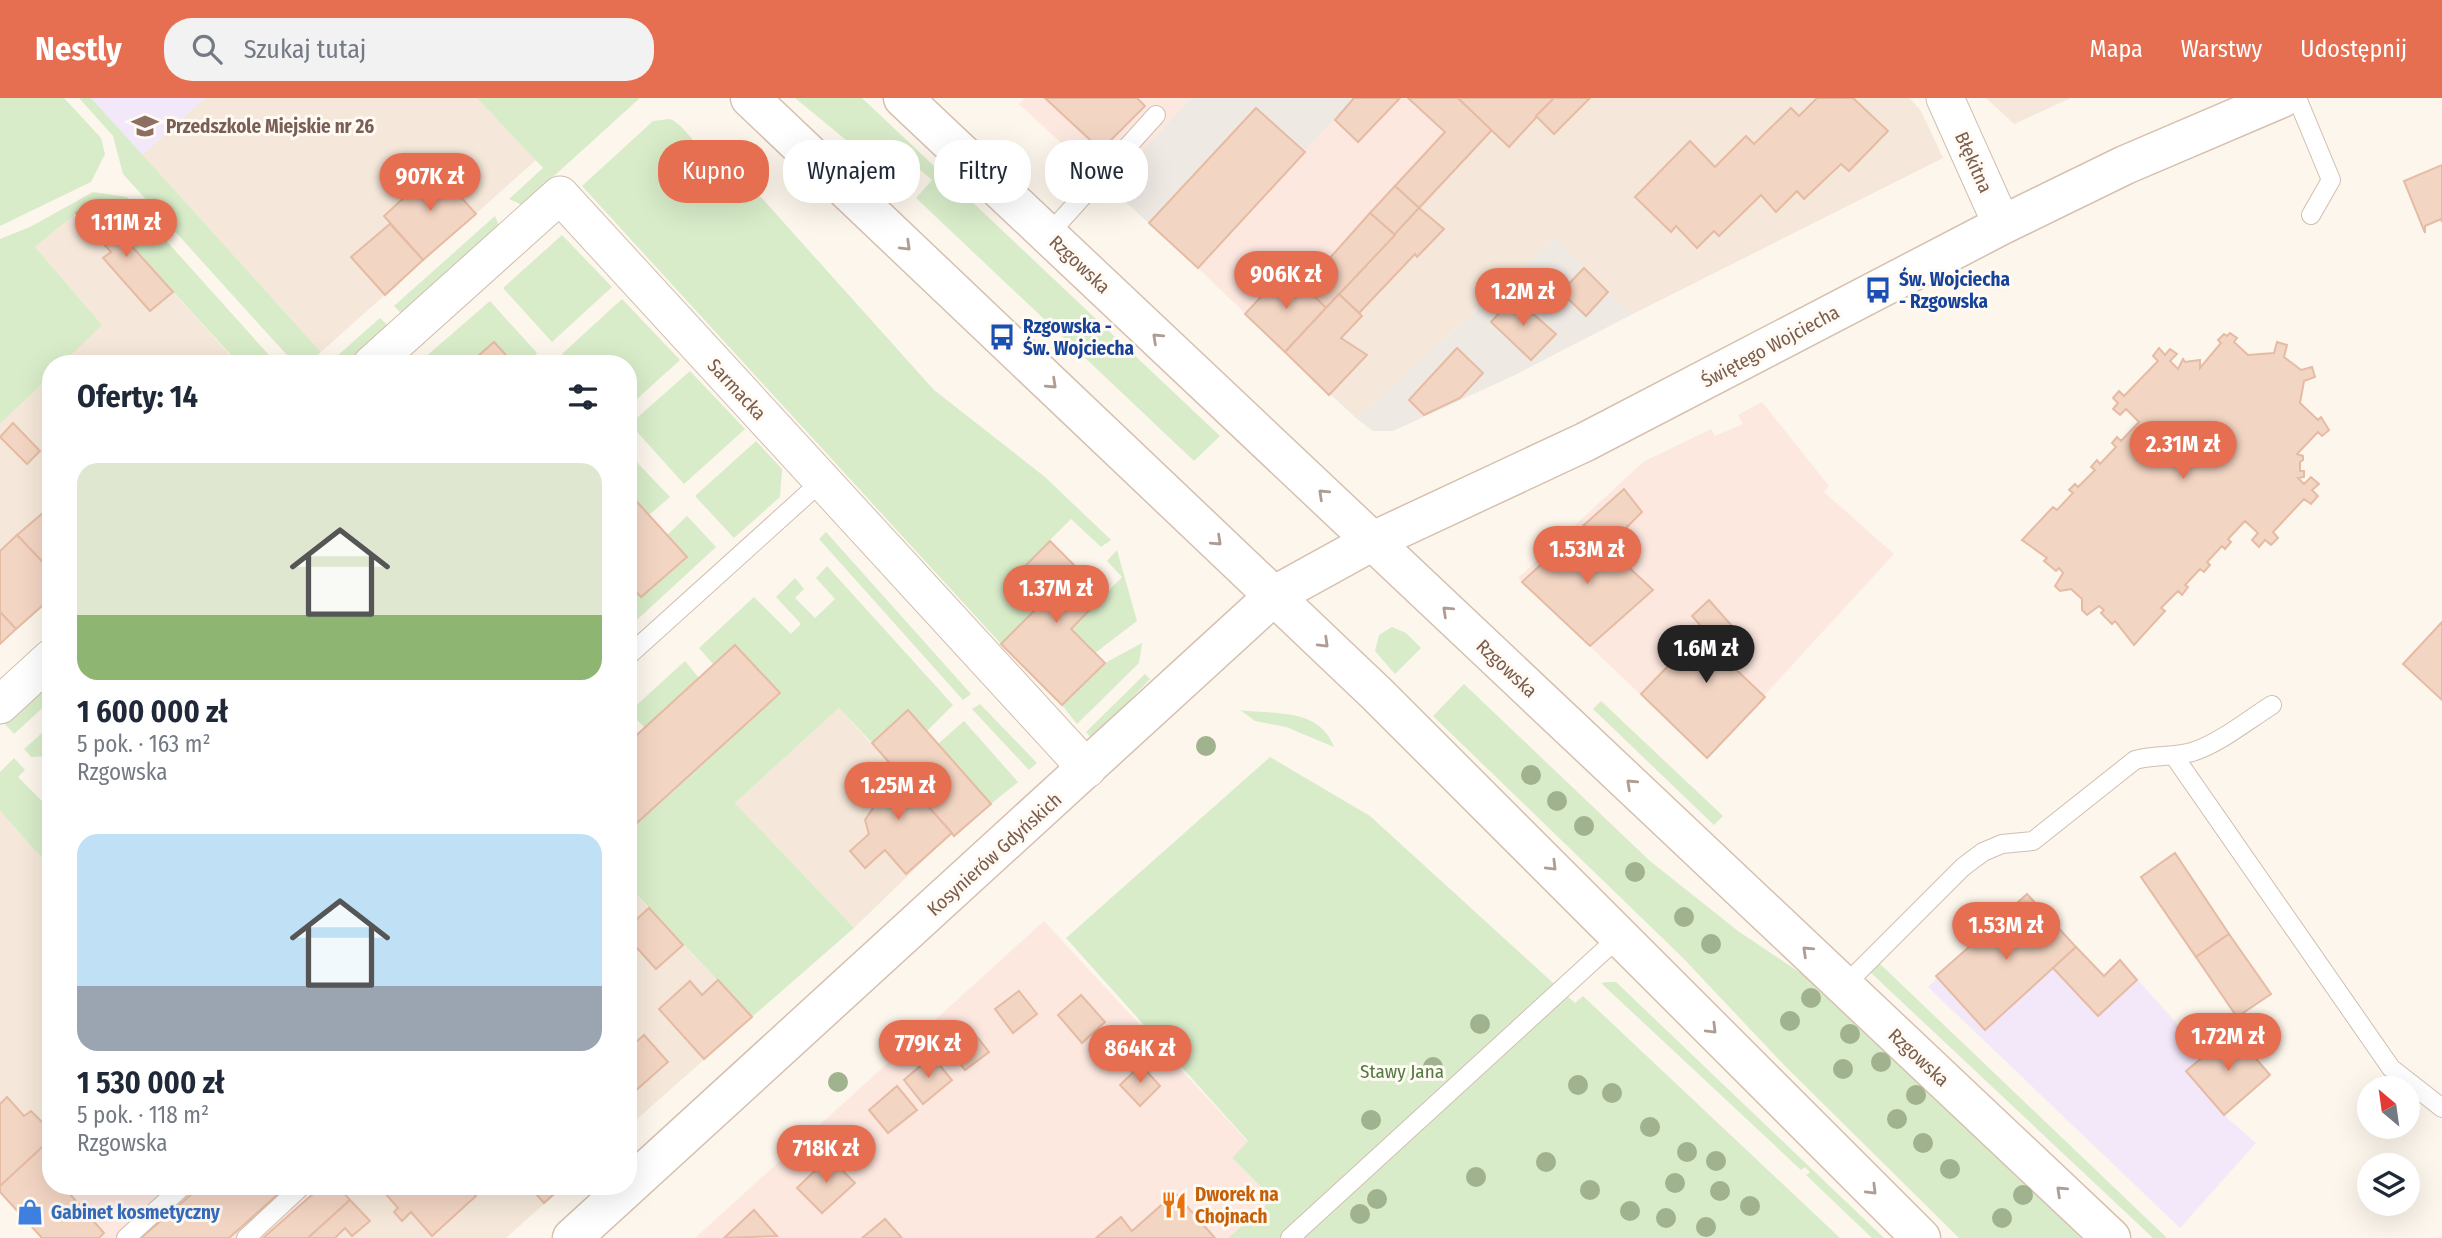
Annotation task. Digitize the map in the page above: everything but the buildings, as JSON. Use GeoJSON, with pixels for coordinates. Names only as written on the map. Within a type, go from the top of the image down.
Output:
{"type":"FeatureCollection","features":[{"type":"Feature","properties":{"kind":"main road"},"geometry":{"type":"LineString","coordinates":[[750,98],[1275,595],[1620,935],[1921,1238]]}},
{"type":"Feature","properties":{"kind":"main road","name":"Rzgowska"},"geometry":{"type":"LineString","coordinates":[[904,98],[2111,1238]]}},
{"type":"Feature","properties":{"kind":"main road","name":"Świętego Wojciecha"},"geometry":{"type":"LineString","coordinates":[[1373,541],[1585,442],[2002,225],[2125,165],[2281,98]]}},
{"type":"Feature","properties":{"kind":"main road","name":"Kosynierów Gdyńskich"},"geometry":{"type":"LineString","coordinates":[[637,1179],[1275,595],[1373,541]]}},
{"type":"Feature","properties":{"kind":"main road","name":"Kosynierów Gdyńskich"},"geometry":{"type":"LineString","coordinates":[[572,1238],[619,1195]]}},
{"type":"Feature","properties":{"kind":"street","name":"Błękitna"},"geometry":{"type":"LineString","coordinates":[[1945,98],[2002,225]]}},
{"type":"Feature","properties":{"kind":"street","name":"Sarmacka"},"geometry":{"type":"LineString","coordinates":[[382,355],[560,195],[1087,769]]}},
{"type":"Feature","properties":{"kind":"street"},"geometry":{"type":"LineString","coordinates":[[0,705],[42,666]]}},
{"type":"Feature","properties":{"kind":"lane"},"geometry":{"type":"LineString","coordinates":[[2297,98],[2331,180],[2311,215]]}},
{"type":"Feature","properties":{"kind":"lane"},"geometry":{"type":"LineString","coordinates":[[1048,235],[1156,115]]}},
{"type":"Feature","properties":{"kind":"lane"},"geometry":{"type":"LineString","coordinates":[[637,648],[823,481]]}},
{"type":"Feature","properties":{"kind":"lane"},"geometry":{"type":"LineString","coordinates":[[1844,986],[1963,867],[1983,852],[2001,844],[2033,841],[2135,760],[2152,755],[2174,756],[2197,751],[2272,705]]}},
{"type":"Feature","properties":{"kind":"lane"},"geometry":{"type":"LineString","coordinates":[[2174,756],[2391,1068],[2442,1108]]}},
{"type":"Feature","properties":{"kind":"lane"},"geometry":{"type":"LineString","coordinates":[[1290,1238],[1620,935]]}},
{"type":"Feature","properties":{"kind":"lane"},"geometry":{"type":"LineString","coordinates":[[126,1238],[173,1195]]}},
{"type":"Feature","properties":{"kind":"lane"},"geometry":{"type":"LineString","coordinates":[[246,1238],[292,1195]]}},
{"type":"Feature","properties":{"kind":"shaded area","name":"Przedszkole Miejskie nr 26"},"geometry":{"type":"Polygon","coordinates":[[[91,98],[205,98],[142,155],[91,98]]]}},
{"type":"Feature","properties":{"kind":"shaded area"},"geometry":{"type":"Polygon","coordinates":[[[205,98],[477,98],[536,160],[321,352],[142,155],[205,98]]]}},
{"type":"Feature","properties":{"kind":"shaded area"},"geometry":{"type":"Polygon","coordinates":[[[1025,98],[1191,98],[1148,145],[1148,140],[1058,140],[1019,104],[1025,98]]]}},
{"type":"Feature","properties":{"kind":"shaded area"},"geometry":{"type":"Polygon","coordinates":[[[1191,98],[1354,98],[1198,268],[1127,203],[1148,203],[1148,145],[1191,98]]]}},
{"type":"Feature","properties":{"kind":"shaded area"},"geometry":{"type":"Polygon","coordinates":[[[1354,98],[1458,98],[1492,130],[1285,352],[1198,268],[1354,98]]]}},
{"type":"Feature","properties":{"kind":"shaded area"},"geometry":{"type":"Polygon","coordinates":[[[1458,98],[1910,98],[1921,111],[1943,158],[1631,315],[1555,238],[1357,419],[1285,352],[1458,98]]]}},
{"type":"Feature","properties":{"kind":"shaded area"},"geometry":{"type":"Polygon","coordinates":[[[1986,98],[2071,98],[2014,124],[1986,98]]]}},
{"type":"Feature","properties":{"kind":"shaded area"},"geometry":{"type":"Polygon","coordinates":[[[91,201],[230,355],[71,355],[102,325],[35,247],[91,201]]]}},
{"type":"Feature","properties":{"kind":"shaded area"},"geometry":{"type":"Polygon","coordinates":[[[1555,238],[1631,315],[1515,375],[1393,431],[1373,431],[1357,419],[1555,238]]]}},
{"type":"Feature","properties":{"kind":"shaded area"},"geometry":{"type":"Polygon","coordinates":[[[42,384],[42,606],[0,644],[0,424],[42,384]]]}},
{"type":"Feature","properties":{"kind":"shaded area"},"geometry":{"type":"Polygon","coordinates":[[[1762,402],[1829,486],[1824,492],[1894,554],[1707,758],[1518,578],[1643,462],[1711,429],[1715,436],[1743,424],[1738,415],[1762,402]]]}},
{"type":"Feature","properties":{"kind":"shaded area"},"geometry":{"type":"Polygon","coordinates":[[[839,708],[952,833],[854,928],[735,803],[839,708]]]}},
{"type":"Feature","properties":{"kind":"shaded area"},"geometry":{"type":"Polygon","coordinates":[[[0,811],[42,858],[42,1147],[0,1186],[0,811]]]}},
{"type":"Feature","properties":{"kind":"shaded area"},"geometry":{"type":"Polygon","coordinates":[[[2027,894],[2103,975],[2120,960],[2205,1055],[2187,1072],[2224,1115],[2256,1143],[2180,1228],[1928,987],[1969,947],[1964,941],[1970,937],[1978,940],[1985,933],[1984,925],[1989,920],[1994,925],[2027,894]]]}},
{"type":"Feature","properties":{"kind":"shaded area"},"geometry":{"type":"Polygon","coordinates":[[[637,896],[752,1017],[637,1119],[637,896]]]}},
{"type":"Feature","properties":{"kind":"shaded area","name":"Dworek na Chojnach"},"geometry":{"type":"Polygon","coordinates":[[[1044,921],[1248,1142],[1232,1158],[1273,1199],[1228,1238],[695,1238],[1044,921]]]}},
{"type":"Feature","properties":{"kind":"shaded area"},"geometry":{"type":"Polygon","coordinates":[[[42,1187],[42,1195],[346,1195],[350,1200],[308,1238],[42,1238],[0,1192],[42,1187]]]}},
{"type":"Feature","properties":{"kind":"shaded area"},"geometry":{"type":"Polygon","coordinates":[[[346,1195],[554,1195],[506,1238],[308,1238],[350,1200],[346,1195]]]}},
{"type":"Feature","properties":{"kind":"green space"},"geometry":{"type":"Polygon","coordinates":[[[0,98],[64,98],[101,138],[105,154],[91,182],[0,226],[0,98]]]}},
{"type":"Feature","properties":{"kind":"green space"},"geometry":{"type":"Polygon","coordinates":[[[79,98],[91,98],[321,352],[318,355],[287,355],[123,174],[113,136],[79,98]]]}},
{"type":"Feature","properties":{"kind":"green space"},"geometry":{"type":"Polygon","coordinates":[[[477,98],[640,98],[522,205],[509,199],[543,168],[477,98]]]}},
{"type":"Feature","properties":{"kind":"green space"},"geometry":{"type":"Polygon","coordinates":[[[795,98],[862,98],[906,140],[846,140],[795,98]]]}},
{"type":"Feature","properties":{"kind":"green space"},"geometry":{"type":"Polygon","coordinates":[[[670,119],[681,126],[693,140],[658,140],[658,203],[766,203],[934,390],[1045,477],[1111,540],[1101,547],[1071,519],[1015,575],[1042,603],[1001,644],[582,186],[653,121],[670,119]]]}},
{"type":"Feature","properties":{"kind":"green space"},"geometry":{"type":"Polygon","coordinates":[[[920,153],[934,166],[934,203],[973,203],[1220,436],[1194,461],[920,202],[920,194],[932,180],[920,170],[920,153]]]}},
{"type":"Feature","properties":{"kind":"green space"},"geometry":{"type":"Polygon","coordinates":[[[93,192],[127,197],[269,355],[231,355],[91,201],[35,247],[102,325],[71,355],[42,355],[42,384],[0,424],[0,239],[30,227],[93,192]]]}},
{"type":"Feature","properties":{"kind":"green space"},"geometry":{"type":"Polygon","coordinates":[[[495,216],[500,228],[403,315],[394,306],[495,216]]]}},
{"type":"Feature","properties":{"kind":"green space"},"geometry":{"type":"Polygon","coordinates":[[[562,235],[612,287],[552,342],[503,288],[562,235]]]}},
{"type":"Feature","properties":{"kind":"green space"},"geometry":{"type":"Polygon","coordinates":[[[622,299],[680,360],[637,399],[637,355],[562,354],[622,299]]]}},
{"type":"Feature","properties":{"kind":"green space"},"geometry":{"type":"Polygon","coordinates":[[[490,301],[537,353],[506,355],[494,342],[479,355],[427,355],[490,301]]]}},
{"type":"Feature","properties":{"kind":"green space"},"geometry":{"type":"Polygon","coordinates":[[[380,318],[389,327],[356,355],[338,355],[380,318]]]}},
{"type":"Feature","properties":{"kind":"green space"},"geometry":{"type":"Polygon","coordinates":[[[690,371],[745,429],[684,484],[637,432],[637,418],[690,371]]]}},
{"type":"Feature","properties":{"kind":"green space"},"geometry":{"type":"Polygon","coordinates":[[[756,441],[782,469],[780,497],[734,538],[695,496],[756,441]]]}},
{"type":"Feature","properties":{"kind":"green space"},"geometry":{"type":"Polygon","coordinates":[[[637,462],[670,497],[649,515],[637,502],[637,462]]]}},
{"type":"Feature","properties":{"kind":"green space"},"geometry":{"type":"Polygon","coordinates":[[[687,516],[716,547],[637,620],[637,593],[641,597],[687,557],[667,535],[687,516]]]}},
{"type":"Feature","properties":{"kind":"green space"},"geometry":{"type":"Polygon","coordinates":[[[826,532],[971,694],[963,700],[819,539],[826,532]]]}},
{"type":"Feature","properties":{"kind":"green space"},"geometry":{"type":"Polygon","coordinates":[[[1117,550],[1137,621],[1095,653],[1071,629],[1122,577],[1107,561],[1117,550]]]}},
{"type":"Feature","properties":{"kind":"green space"},"geometry":{"type":"Polygon","coordinates":[[[827,566],[953,705],[927,731],[908,710],[872,743],[839,708],[735,803],[854,928],[752,1017],[637,895],[637,823],[779,693],[735,645],[713,664],[699,648],[754,597],[791,634],[801,624],[776,597],[795,578],[804,589],[795,598],[815,618],[835,599],[816,578],[827,566]]]}},
{"type":"Feature","properties":{"kind":"green space"},"geometry":{"type":"Polygon","coordinates":[[[1392,627],[1406,633],[1421,648],[1395,674],[1375,651],[1379,635],[1392,627]]]}},
{"type":"Feature","properties":{"kind":"green space"},"geometry":{"type":"Polygon","coordinates":[[[1142,643],[1139,663],[1077,724],[1062,705],[1105,663],[1142,643]]]}},
{"type":"Feature","properties":{"kind":"green space"},"geometry":{"type":"Polygon","coordinates":[[[685,661],[699,678],[645,728],[637,720],[637,705],[685,661]]]}},
{"type":"Feature","properties":{"kind":"green space"},"geometry":{"type":"Polygon","coordinates":[[[1145,674],[1150,679],[1092,739],[1086,732],[1145,674]]]}},
{"type":"Feature","properties":{"kind":"green space"},"geometry":{"type":"Polygon","coordinates":[[[1464,684],[1650,861],[1738,931],[1814,982],[2081,1238],[1959,1238],[1785,1066],[1682,957],[1433,716],[1464,684]]]}},
{"type":"Feature","properties":{"kind":"green space"},"geometry":{"type":"Polygon","coordinates":[[[42,686],[42,708],[14,734],[3,722],[42,686]]]}},
{"type":"Feature","properties":{"kind":"green space"},"geometry":{"type":"Polygon","coordinates":[[[1601,701],[1723,816],[1714,825],[1593,709],[1601,701]]]}},
{"type":"Feature","properties":{"kind":"green space"},"geometry":{"type":"Polygon","coordinates":[[[980,704],[1037,763],[1029,770],[972,709],[980,704]]]}},
{"type":"Feature","properties":{"kind":"green space"},"geometry":{"type":"Polygon","coordinates":[[[1240,710],[1281,713],[1307,719],[1327,734],[1334,747],[1286,727],[1255,721],[1240,710]]]}},
{"type":"Feature","properties":{"kind":"green space"},"geometry":{"type":"Polygon","coordinates":[[[964,721],[1018,782],[991,804],[938,744],[964,721]]]}},
{"type":"Feature","properties":{"kind":"green space"},"geometry":{"type":"Polygon","coordinates":[[[42,733],[42,756],[31,757],[24,749],[42,733]]]}},
{"type":"Feature","properties":{"kind":"green space","name":"Stawy Jana"},"geometry":{"type":"Polygon","coordinates":[[[1270,757],[1370,816],[1575,1003],[1583,996],[1840,1238],[1228,1238],[1273,1199],[1232,1158],[1248,1141],[1066,938],[1270,757]]]}},
{"type":"Feature","properties":{"kind":"green space"},"geometry":{"type":"Polygon","coordinates":[[[14,758],[25,770],[18,777],[42,801],[42,858],[0,811],[0,772],[14,758]]]}},
{"type":"Feature","properties":{"kind":"green space"},"geometry":{"type":"Polygon","coordinates":[[[1878,962],[2167,1238],[2153,1238],[1869,971],[1878,962]]]}},
{"type":"Feature","properties":{"kind":"green space"},"geometry":{"type":"Polygon","coordinates":[[[1616,982],[1884,1238],[1872,1238],[1806,1175],[1810,1172],[1805,1167],[1801,1170],[1601,983],[1616,982]]]}},
{"type":"Feature","properties":{"kind":"place","name":"Przedszkole Miejskie nr 26"},"geometry":{"type":"Point","coordinates":[145,126]}},
{"type":"Feature","properties":{"kind":"place","name":"Św. Wojciecha - Rzgowska"},"geometry":{"type":"Point","coordinates":[1878,290]}},
{"type":"Feature","properties":{"kind":"place","name":"Rzgowska - Św. Wojciecha"},"geometry":{"type":"Point","coordinates":[1002,337]}},
{"type":"Feature","properties":{"kind":"place","name":"Dworek na Chojnach"},"geometry":{"type":"Point","coordinates":[1174,1205]}},
{"type":"Feature","properties":{"kind":"place","name":"Gabinet kosmetyczny"},"geometry":{"type":"Point","coordinates":[30,1212]}}]}
